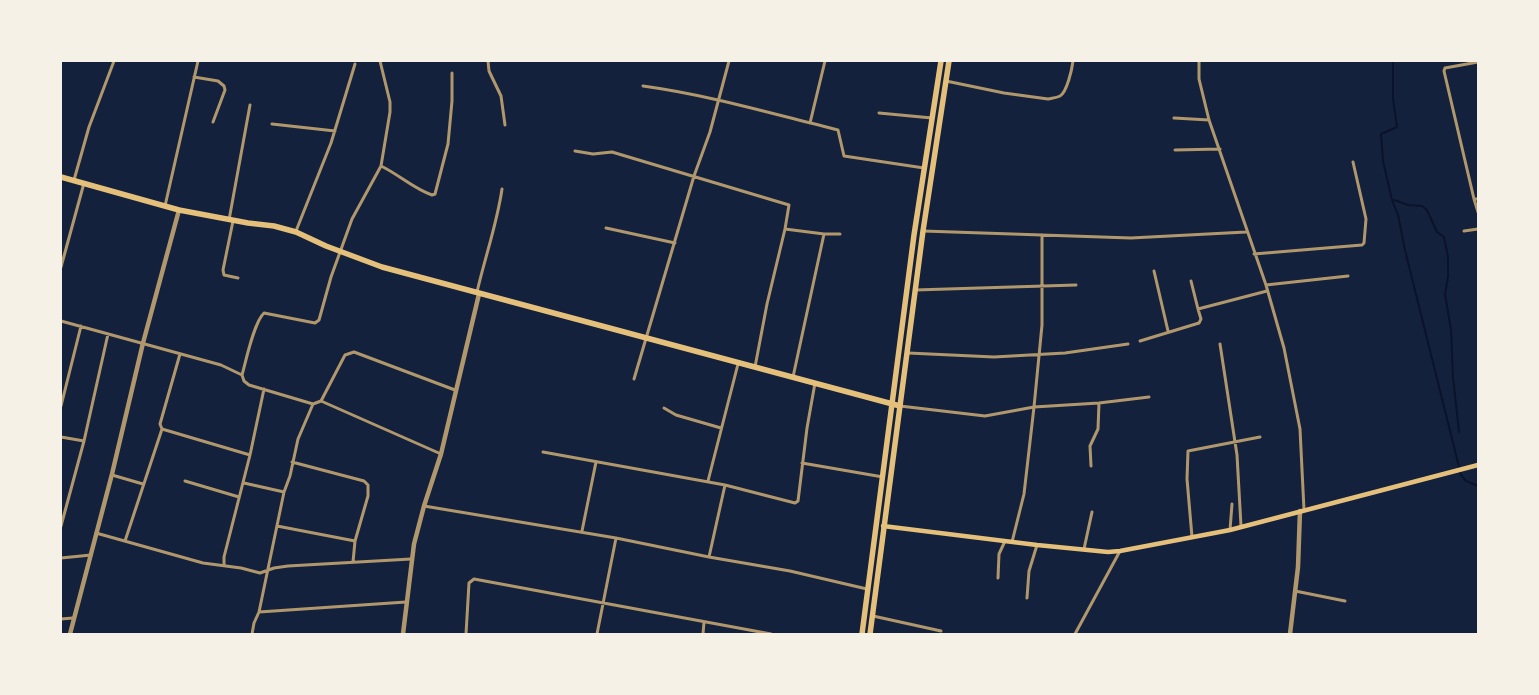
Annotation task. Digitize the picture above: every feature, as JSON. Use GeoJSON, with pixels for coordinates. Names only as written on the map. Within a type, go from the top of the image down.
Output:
{"type":"FeatureCollection","features":[{"type":"Feature","properties":{"kind":"highway"},"geometry":{"type":"LineString","coordinates":[[862,634],[884,477],[914,235],[941,61]]}},
{"type":"Feature","properties":{"kind":"highway"},"geometry":{"type":"LineString","coordinates":[[870,634],[923,231],[949,61]]}},
{"type":"Feature","properties":{"kind":"highway"},"geometry":{"type":"LineString","coordinates":[[61,177],[179,210],[274,226],[296,232],[340,252],[382,267],[900,406]]}},
{"type":"Feature","properties":{"kind":"main road"},"geometry":{"type":"LineString","coordinates":[[883,526],[1037,546],[1120,551],[1230,530],[1478,465]]}},
{"type":"Feature","properties":{"kind":"street"},"geometry":{"type":"LineString","coordinates":[[74,180],[89,128],[114,61]]}},
{"type":"Feature","properties":{"kind":"street"},"geometry":{"type":"LineString","coordinates":[[165,206],[198,61]]}},
{"type":"Feature","properties":{"kind":"street"},"geometry":{"type":"LineString","coordinates":[[380,61],[390,102],[390,112],[380,166],[352,219],[331,276],[318,322],[288,319],[267,313],[262,314],[253,335],[242,375],[244,381],[250,385],[313,404],[321,401],[345,355],[354,352],[455,390]]}},
{"type":"Feature","properties":{"kind":"street"},"geometry":{"type":"LineString","coordinates":[[488,61],[489,71],[501,96],[505,125]]}},
{"type":"Feature","properties":{"kind":"street"},"geometry":{"type":"LineString","coordinates":[[634,379],[676,243],[694,176],[700,164],[729,61]]}},
{"type":"Feature","properties":{"kind":"street"},"geometry":{"type":"LineString","coordinates":[[810,123],[826,61]]}},
{"type":"Feature","properties":{"kind":"street"},"geometry":{"type":"LineString","coordinates":[[946,81],[1004,93],[1048,99],[1055,98],[1065,92],[1073,61]]}},
{"type":"Feature","properties":{"kind":"street"},"geometry":{"type":"LineString","coordinates":[[1199,61],[1199,79],[1209,120],[1246,232],[1266,285],[1295,396],[1300,429],[1302,510],[1290,634]]}},
{"type":"Feature","properties":{"kind":"street"},"geometry":{"type":"LineString","coordinates":[[1478,62],[1444,69],[1478,212]]}},
{"type":"Feature","properties":{"kind":"street"},"geometry":{"type":"LineString","coordinates":[[296,232],[335,131],[355,64]]}},
{"type":"Feature","properties":{"kind":"street"},"geometry":{"type":"LineString","coordinates":[[380,166],[426,193],[435,194],[448,144],[452,73]]}},
{"type":"Feature","properties":{"kind":"street"},"geometry":{"type":"LineString","coordinates":[[194,77],[218,81],[224,86],[225,90],[214,122]]}},
{"type":"Feature","properties":{"kind":"street"},"geometry":{"type":"LineString","coordinates":[[643,86],[674,90],[719,100],[838,130],[842,153],[848,157],[924,169]]}},
{"type":"Feature","properties":{"kind":"street"},"geometry":{"type":"LineString","coordinates":[[238,278],[224,275],[223,273],[250,105]]}},
{"type":"Feature","properties":{"kind":"street"},"geometry":{"type":"LineString","coordinates":[[879,113],[933,118]]}},
{"type":"Feature","properties":{"kind":"street"},"geometry":{"type":"LineString","coordinates":[[1174,118],[1209,120]]}},
{"type":"Feature","properties":{"kind":"street"},"geometry":{"type":"LineString","coordinates":[[272,124],[335,131]]}},
{"type":"Feature","properties":{"kind":"street"},"geometry":{"type":"LineString","coordinates":[[1174,150],[1220,149]]}},
{"type":"Feature","properties":{"kind":"street"},"geometry":{"type":"LineString","coordinates":[[575,152],[593,154],[612,152],[787,203],[790,207],[786,229],[767,304],[755,368]]}},
{"type":"Feature","properties":{"kind":"street"},"geometry":{"type":"LineString","coordinates":[[1254,254],[1362,245],[1366,219],[1353,162]]}},
{"type":"Feature","properties":{"kind":"street"},"geometry":{"type":"LineString","coordinates":[[61,267],[84,184]]}},
{"type":"Feature","properties":{"kind":"street"},"geometry":{"type":"LineString","coordinates":[[403,634],[411,559],[424,506],[441,454],[486,251],[496,219],[502,189]]}},
{"type":"Feature","properties":{"kind":"street"},"geometry":{"type":"LineString","coordinates":[[70,634],[112,474],[143,343],[179,210]]}},
{"type":"Feature","properties":{"kind":"street"},"geometry":{"type":"LineString","coordinates":[[606,228],[676,243]]}},
{"type":"Feature","properties":{"kind":"street"},"geometry":{"type":"LineString","coordinates":[[786,229],[840,234]]}},
{"type":"Feature","properties":{"kind":"street"},"geometry":{"type":"LineString","coordinates":[[1464,232],[1478,229]]}},
{"type":"Feature","properties":{"kind":"street"},"geometry":{"type":"LineString","coordinates":[[923,231],[1131,238],[1246,232]]}},
{"type":"Feature","properties":{"kind":"street"},"geometry":{"type":"LineString","coordinates":[[793,377],[824,234]]}},
{"type":"Feature","properties":{"kind":"street"},"geometry":{"type":"LineString","coordinates":[[1012,542],[1024,494],[1034,407],[1043,305],[1042,235]]}},
{"type":"Feature","properties":{"kind":"street"},"geometry":{"type":"LineString","coordinates":[[1154,271],[1168,331]]}},
{"type":"Feature","properties":{"kind":"street"},"geometry":{"type":"LineString","coordinates":[[1266,285],[1348,276]]}},
{"type":"Feature","properties":{"kind":"street"},"geometry":{"type":"LineString","coordinates":[[1140,341],[1200,322],[1201,319],[1191,282]]}},
{"type":"Feature","properties":{"kind":"street"},"geometry":{"type":"LineString","coordinates":[[915,290],[1042,288],[1076,285]]}},
{"type":"Feature","properties":{"kind":"street"},"geometry":{"type":"LineString","coordinates":[[1198,309],[1267,291]]}},
{"type":"Feature","properties":{"kind":"street"},"geometry":{"type":"LineString","coordinates":[[61,321],[221,365],[242,375]]}},
{"type":"Feature","properties":{"kind":"street"},"geometry":{"type":"LineString","coordinates":[[61,406],[82,326]]}},
{"type":"Feature","properties":{"kind":"street"},"geometry":{"type":"LineString","coordinates":[[61,526],[84,442],[108,334]]}},
{"type":"Feature","properties":{"kind":"street"},"geometry":{"type":"LineString","coordinates":[[907,353],[994,357],[1065,353],[1128,344]]}},
{"type":"Feature","properties":{"kind":"street"},"geometry":{"type":"LineString","coordinates":[[1220,344],[1235,442],[1241,526]]}},
{"type":"Feature","properties":{"kind":"street"},"geometry":{"type":"LineString","coordinates":[[125,541],[162,429],[160,424],[180,354]]}},
{"type":"Feature","properties":{"kind":"street"},"geometry":{"type":"LineString","coordinates":[[708,481],[738,364]]}},
{"type":"Feature","properties":{"kind":"street"},"geometry":{"type":"LineString","coordinates":[[543,452],[708,481],[795,503],[798,501],[815,383]]}},
{"type":"Feature","properties":{"kind":"street"},"geometry":{"type":"LineString","coordinates":[[224,565],[264,389]]}},
{"type":"Feature","properties":{"kind":"street"},"geometry":{"type":"LineString","coordinates":[[900,406],[985,416],[1034,407],[1099,403],[1149,397]]}},
{"type":"Feature","properties":{"kind":"street"},"geometry":{"type":"LineString","coordinates":[[321,401],[441,454]]}},
{"type":"Feature","properties":{"kind":"street"},"geometry":{"type":"LineString","coordinates":[[1091,466],[1090,446],[1098,429],[1099,403]]}},
{"type":"Feature","properties":{"kind":"street"},"geometry":{"type":"LineString","coordinates":[[252,634],[259,612],[284,492],[298,439],[313,404]]}},
{"type":"Feature","properties":{"kind":"street"},"geometry":{"type":"LineString","coordinates":[[664,408],[676,415],[721,428]]}},
{"type":"Feature","properties":{"kind":"street"},"geometry":{"type":"LineString","coordinates":[[162,429],[250,455]]}},
{"type":"Feature","properties":{"kind":"street"},"geometry":{"type":"LineString","coordinates":[[61,436],[84,442]]}},
{"type":"Feature","properties":{"kind":"street"},"geometry":{"type":"LineString","coordinates":[[1192,537],[1188,500],[1187,453],[1190,450],[1260,437]]}},
{"type":"Feature","properties":{"kind":"street"},"geometry":{"type":"LineString","coordinates":[[292,462],[368,484],[368,496],[355,541],[353,562]]}},
{"type":"Feature","properties":{"kind":"street"},"geometry":{"type":"LineString","coordinates":[[582,531],[596,462]]}},
{"type":"Feature","properties":{"kind":"street"},"geometry":{"type":"LineString","coordinates":[[802,463],[884,477]]}},
{"type":"Feature","properties":{"kind":"street"},"geometry":{"type":"LineString","coordinates":[[112,474],[143,484]]}},
{"type":"Feature","properties":{"kind":"street"},"geometry":{"type":"LineString","coordinates":[[185,481],[239,498]]}},
{"type":"Feature","properties":{"kind":"street"},"geometry":{"type":"LineString","coordinates":[[244,483],[284,492]]}},
{"type":"Feature","properties":{"kind":"street"},"geometry":{"type":"LineString","coordinates":[[709,557],[725,485]]}},
{"type":"Feature","properties":{"kind":"street"},"geometry":{"type":"LineString","coordinates":[[1230,530],[1232,504]]}},
{"type":"Feature","properties":{"kind":"street"},"geometry":{"type":"LineString","coordinates":[[424,506],[582,531],[709,557],[790,571],[868,589]]}},
{"type":"Feature","properties":{"kind":"street"},"geometry":{"type":"LineString","coordinates":[[1083,550],[1092,512]]}},
{"type":"Feature","properties":{"kind":"street"},"geometry":{"type":"LineString","coordinates":[[277,526],[355,541]]}},
{"type":"Feature","properties":{"kind":"street"},"geometry":{"type":"LineString","coordinates":[[96,532],[203,563],[224,565],[260,573],[281,567],[411,559]]}},
{"type":"Feature","properties":{"kind":"street"},"geometry":{"type":"LineString","coordinates":[[597,634],[616,538]]}},
{"type":"Feature","properties":{"kind":"street"},"geometry":{"type":"LineString","coordinates":[[998,578],[999,554],[1005,541]]}},
{"type":"Feature","properties":{"kind":"street"},"geometry":{"type":"LineString","coordinates":[[1027,598],[1029,571],[1037,546]]}},
{"type":"Feature","properties":{"kind":"street"},"geometry":{"type":"LineString","coordinates":[[1075,634],[1120,551]]}},
{"type":"Feature","properties":{"kind":"street"},"geometry":{"type":"LineString","coordinates":[[61,558],[91,555]]}},
{"type":"Feature","properties":{"kind":"street"},"geometry":{"type":"LineString","coordinates":[[466,634],[469,583],[472,580],[771,634]]}},
{"type":"Feature","properties":{"kind":"street"},"geometry":{"type":"LineString","coordinates":[[1295,591],[1344,602]]}},
{"type":"Feature","properties":{"kind":"street"},"geometry":{"type":"LineString","coordinates":[[259,612],[406,602]]}},
{"type":"Feature","properties":{"kind":"street"},"geometry":{"type":"LineString","coordinates":[[873,616],[941,631]]}},
{"type":"Feature","properties":{"kind":"street"},"geometry":{"type":"LineString","coordinates":[[61,619],[73,618]]}},
{"type":"Feature","properties":{"kind":"street"},"geometry":{"type":"LineString","coordinates":[[702,634],[704,622]]}},
{"type":"Feature","properties":{"kind":"waterway"},"geometry":{"type":"LineString","coordinates":[[1393,61],[1393,99],[1397,127],[1381,134],[1383,161],[1392,200],[1398,215],[1461,475],[1466,481],[1478,486]]}},
{"type":"Feature","properties":{"kind":"waterway"},"geometry":{"type":"LineString","coordinates":[[1394,200],[1408,205],[1422,206],[1427,210],[1437,232],[1444,237],[1448,257],[1448,277],[1445,294],[1451,330],[1453,377],[1459,432]]}}]}
